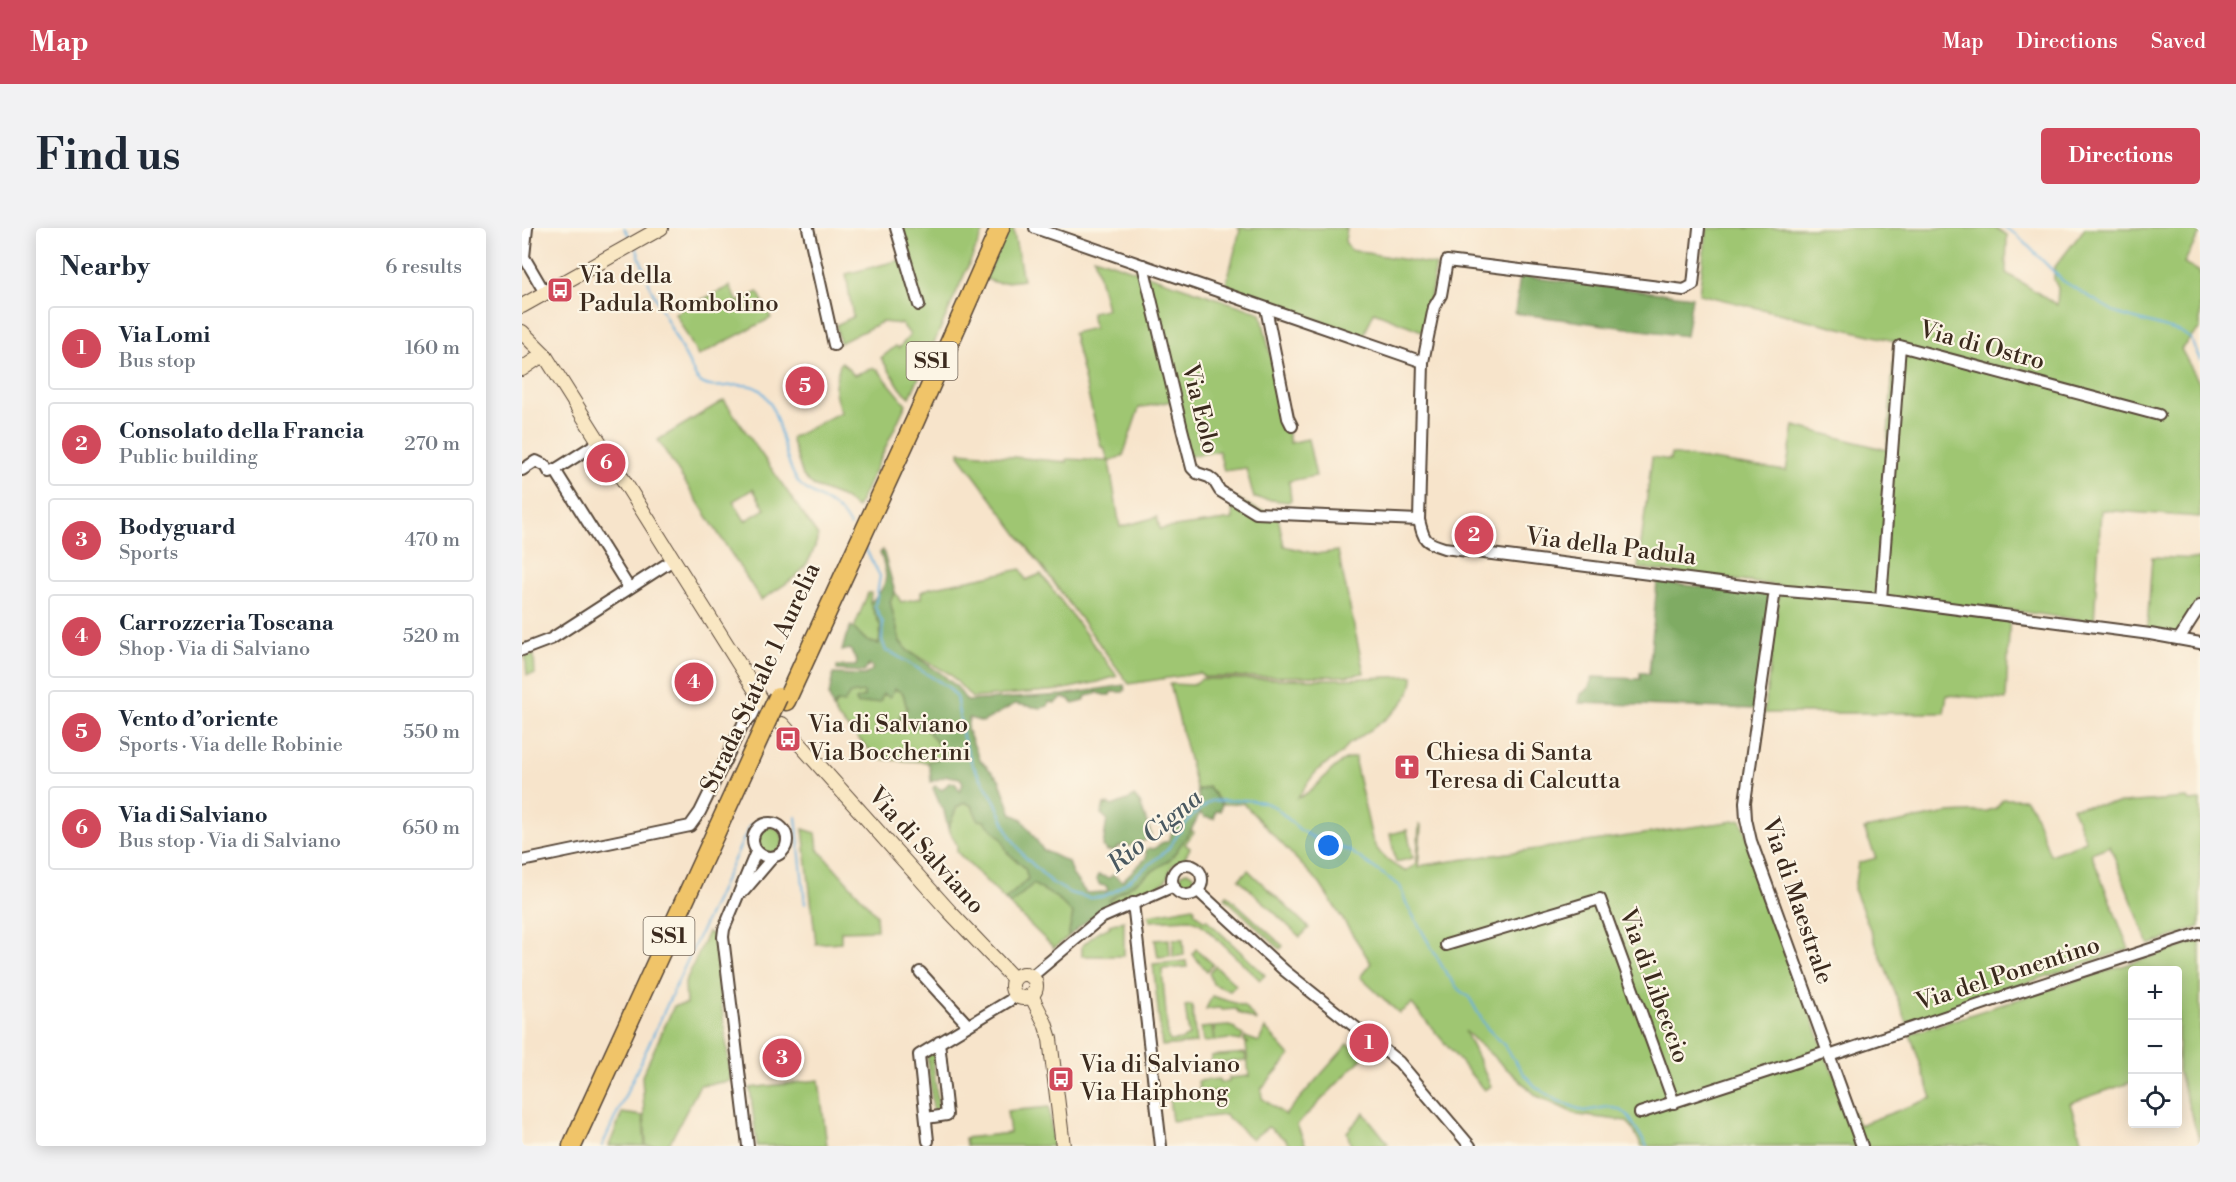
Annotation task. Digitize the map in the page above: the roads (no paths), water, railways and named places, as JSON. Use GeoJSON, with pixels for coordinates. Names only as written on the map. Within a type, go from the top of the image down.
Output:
{"type":"FeatureCollection","features":[{"type":"Feature","properties":{"kind":"highway","name":"Strada Statale 1 Aurelia"},"geometry":{"type":"LineString","coordinates":[[582,1146],[773,726],[774,702],[848,554],[993,234]]}},
{"type":"Feature","properties":{"kind":"highway","name":"Strada Statale 1 Aurelia"},"geometry":{"type":"LineString","coordinates":[[572,1146],[773,726]]}},
{"type":"Feature","properties":{"kind":"street"},"geometry":{"type":"LineString","coordinates":[[527,228],[524,257],[545,293]]}},
{"type":"Feature","properties":{"kind":"street"},"geometry":{"type":"LineString","coordinates":[[522,306],[661,228]]}},
{"type":"Feature","properties":{"kind":"street"},"geometry":{"type":"LineString","coordinates":[[808,228],[834,345]]}},
{"type":"Feature","properties":{"kind":"street"},"geometry":{"type":"LineString","coordinates":[[896,228],[919,305]]}},
{"type":"Feature","properties":{"kind":"street"},"geometry":{"type":"LineString","coordinates":[[1035,228],[1423,362]]}},
{"type":"Feature","properties":{"kind":"street"},"geometry":{"type":"LineString","coordinates":[[1419,520],[1423,362],[1434,307],[1441,295],[1447,261],[1684,290],[1693,285],[1699,228]]}},
{"type":"Feature","properties":{"kind":"street","name":"Via Eolo"},"geometry":{"type":"LineString","coordinates":[[1143,265],[1192,468],[1197,473],[1209,477],[1220,491],[1256,513],[1419,520]]}},
{"type":"Feature","properties":{"kind":"street"},"geometry":{"type":"LineString","coordinates":[[1266,308],[1288,418],[1292,426]]}},
{"type":"Feature","properties":{"kind":"street"},"geometry":{"type":"LineString","coordinates":[[522,332],[544,354],[673,560],[774,702],[743,724],[700,812],[690,826],[522,861]]}},
{"type":"Feature","properties":{"kind":"street","name":"Via di Ostro"},"geometry":{"type":"LineString","coordinates":[[1881,599],[1900,346],[2158,415]]}},
{"type":"Feature","properties":{"kind":"street"},"geometry":{"type":"LineString","coordinates":[[522,369],[544,354]]}},
{"type":"Feature","properties":{"kind":"street"},"geometry":{"type":"LineString","coordinates":[[522,470],[536,461],[546,466],[550,473],[599,442]]}},
{"type":"Feature","properties":{"kind":"street"},"geometry":{"type":"LineString","coordinates":[[555,470],[629,588]]}},
{"type":"Feature","properties":{"kind":"street","name":"Via della Padula"},"geometry":{"type":"LineString","coordinates":[[1419,520],[1427,542],[1444,548],[1775,590],[1881,599],[2200,643]]}},
{"type":"Feature","properties":{"kind":"street"},"geometry":{"type":"LineString","coordinates":[[522,650],[551,639],[673,560]]}},
{"type":"Feature","properties":{"kind":"street","name":"Via di Maestrale"},"geometry":{"type":"LineString","coordinates":[[1775,590],[1745,802],[1746,819],[1751,841],[1862,1146]]}},
{"type":"Feature","properties":{"kind":"street"},"geometry":{"type":"LineString","coordinates":[[2179,639],[2200,606]]}},
{"type":"Feature","properties":{"kind":"street","name":"Via di Salviano"},"geometry":{"type":"LineString","coordinates":[[773,726],[1014,979]]}},
{"type":"Feature","properties":{"kind":"street"},"geometry":{"type":"LineString","coordinates":[[736,903],[773,857],[784,850],[788,840],[784,830],[775,823],[764,824],[755,830],[752,841],[756,852],[724,929],[723,937],[748,1146]]}},
{"type":"Feature","properties":{"kind":"street"},"geometry":{"type":"LineString","coordinates":[[756,852],[773,857]]}},
{"type":"Feature","properties":{"kind":"street"},"geometry":{"type":"LineString","coordinates":[[1190,865],[1201,874],[1202,883],[1197,890],[1184,894],[1174,886],[1172,879],[1174,872],[1180,867],[1190,865]]}},
{"type":"Feature","properties":{"kind":"street"},"geometry":{"type":"LineString","coordinates":[[1031,977],[1093,923],[1174,886]]}},
{"type":"Feature","properties":{"kind":"street"},"geometry":{"type":"LineString","coordinates":[[1197,890],[1292,978],[1399,1062],[1470,1146]]}},
{"type":"Feature","properties":{"kind":"street","name":"Via di Libeccio"},"geometry":{"type":"LineString","coordinates":[[1446,945],[1600,899],[1674,1103]]}},
{"type":"Feature","properties":{"kind":"street"},"geometry":{"type":"LineString","coordinates":[[1133,903],[1161,1146]]}},
{"type":"Feature","properties":{"kind":"street","name":"Via del Ponentino"},"geometry":{"type":"LineString","coordinates":[[1828,1054],[2200,933]]}},
{"type":"Feature","properties":{"kind":"street"},"geometry":{"type":"LineString","coordinates":[[920,972],[968,1025]]}},
{"type":"Feature","properties":{"kind":"street"},"geometry":{"type":"LineString","coordinates":[[1023,975],[1031,977],[1036,985],[1031,995],[1024,998],[1017,996],[1012,987],[1014,979],[1023,975]]}},
{"type":"Feature","properties":{"kind":"street"},"geometry":{"type":"LineString","coordinates":[[1031,995],[1046,1023],[1050,1039],[1063,1146]]}},
{"type":"Feature","properties":{"kind":"street"},"geometry":{"type":"LineString","coordinates":[[928,1141],[919,1055],[1017,996]]}},
{"type":"Feature","properties":{"kind":"street"},"geometry":{"type":"LineString","coordinates":[[926,1118],[947,1115],[939,1042]]}},
{"type":"Feature","properties":{"kind":"street","name":"Via di Libeccio"},"geometry":{"type":"LineString","coordinates":[[1640,1113],[1828,1054]]}},
{"type":"Feature","properties":{"kind":"waterway","name":"Rio Cigna"},"geometry":{"type":"LineString","coordinates":[[624,228],[632,240]]}},
{"type":"Feature","properties":{"kind":"waterway"},"geometry":{"type":"LineString","coordinates":[[2005,228],[2017,235],[2063,281],[2118,314],[2181,332],[2191,339],[2200,360]]}},
{"type":"Feature","properties":{"kind":"waterway","name":"Rio Cigna"},"geometry":{"type":"LineString","coordinates":[[636,247],[651,289],[697,379],[711,386],[746,385],[762,392],[778,422],[788,461],[798,482],[834,507],[850,526]]}},
{"type":"Feature","properties":{"kind":"waterway","name":"Rio Cigna"},"geometry":{"type":"LineString","coordinates":[[864,546],[880,576],[875,607],[883,623],[882,640],[886,651],[948,687],[956,696],[963,737],[972,764],[995,801],[1009,834],[1023,855],[1051,882],[1070,893],[1090,898],[1101,897],[1115,891],[1167,850],[1190,818],[1211,801],[1245,800],[1263,802],[1275,807],[1299,829],[1312,837],[1350,851],[1400,886],[1407,905],[1446,973],[1459,990],[1469,997],[1486,1027],[1504,1045],[1536,1087],[1556,1100],[1584,1111],[1608,1107],[1618,1109],[1627,1114],[1647,1146]]}},
{"type":"Feature","properties":{"kind":"waterway"},"geometry":{"type":"LineString","coordinates":[[796,817],[805,904]]}},
{"type":"Feature","properties":{"kind":"waterway"},"geometry":{"type":"LineString","coordinates":[[602,1146],[750,825]]}},
{"type":"Feature","properties":{"kind":"place","name":"Via della Padula Rombolino"},"geometry":{"type":"Point","coordinates":[560,290]}},
{"type":"Feature","properties":{"kind":"place","name":"Vento d’oriente"},"geometry":{"type":"Point","coordinates":[805,386]}},
{"type":"Feature","properties":{"kind":"place","name":"Via di Salviano"},"geometry":{"type":"Point","coordinates":[606,463]}},
{"type":"Feature","properties":{"kind":"place","name":"Consolato della Francia"},"geometry":{"type":"Point","coordinates":[1474,535]}},
{"type":"Feature","properties":{"kind":"place","name":"Carrozzeria Toscana"},"geometry":{"type":"Point","coordinates":[694,682]}},
{"type":"Feature","properties":{"kind":"place","name":"Via di Salviano Via Boccherini"},"geometry":{"type":"Point","coordinates":[788,739]}},
{"type":"Feature","properties":{"kind":"place","name":"Chiesa di Santa Teresa di Calcutta"},"geometry":{"type":"Point","coordinates":[1407,767]}},
{"type":"Feature","properties":{"kind":"place","name":"Via Lomi"},"geometry":{"type":"Point","coordinates":[1369,1043]}},
{"type":"Feature","properties":{"kind":"place","name":"Bodyguard"},"geometry":{"type":"Point","coordinates":[782,1058]}},
{"type":"Feature","properties":{"kind":"place","name":"Via di Salviano Via Haiphong"},"geometry":{"type":"Point","coordinates":[1061,1079]}}]}
